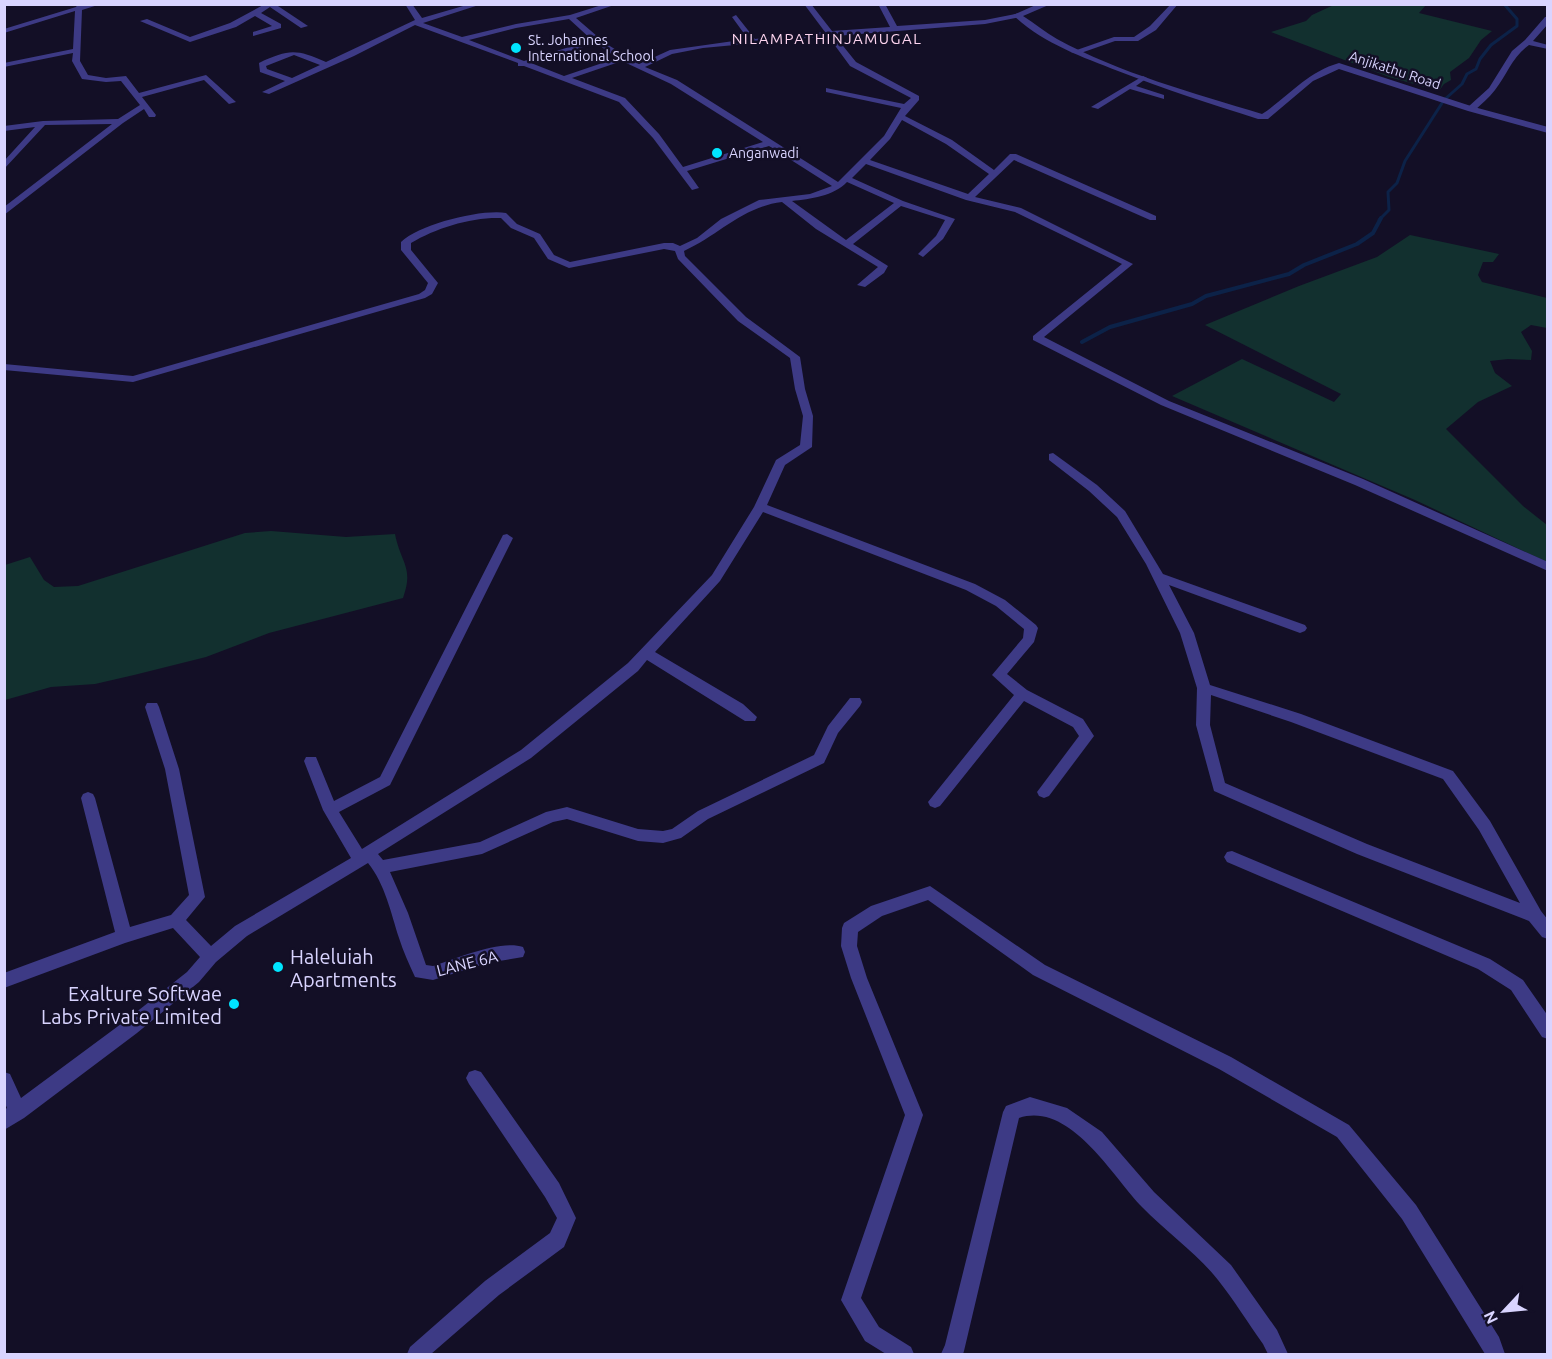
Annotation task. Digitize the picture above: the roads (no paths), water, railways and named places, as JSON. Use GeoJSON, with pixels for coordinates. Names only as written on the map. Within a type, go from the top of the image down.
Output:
{"type":"FeatureCollection","features":[{"type":"Feature","properties":{"kind":"street"},"geometry":{"type":"LineString","coordinates":[[4,31],[80,6],[98,4]]}},
{"type":"Feature","properties":{"kind":"street"},"geometry":{"type":"LineString","coordinates":[[408,4],[419,19],[417,23]]}},
{"type":"Feature","properties":{"kind":"street"},"geometry":{"type":"LineString","coordinates":[[266,92],[410,24],[479,4]]}},
{"type":"Feature","properties":{"kind":"street"},"geometry":{"type":"LineString","coordinates":[[461,40],[516,26],[571,17],[614,4]]}},
{"type":"Feature","properties":{"kind":"street"},"geometry":{"type":"LineString","coordinates":[[679,250],[700,240],[724,221],[762,202],[812,196],[842,182],[887,137],[903,112],[916,98],[853,64],[827,34],[807,4]]}},
{"type":"Feature","properties":{"kind":"street"},"geometry":{"type":"LineString","coordinates":[[881,4],[895,29]]}},
{"type":"Feature","properties":{"kind":"street"},"geometry":{"type":"LineString","coordinates":[[639,67],[670,52],[753,41],[985,22],[1017,15],[1047,4]]}},
{"type":"Feature","properties":{"kind":"street"},"geometry":{"type":"LineString","coordinates":[[1075,52],[1114,39],[1135,39],[1153,28],[1175,4]]}},
{"type":"Feature","properties":{"kind":"street"},"geometry":{"type":"LineString","coordinates":[[144,21],[190,40],[233,25],[271,5],[304,26]]}},
{"type":"Feature","properties":{"kind":"street"},"geometry":{"type":"LineString","coordinates":[[80,6],[76,61],[85,77],[106,80],[123,78],[152,115]]}},
{"type":"Feature","properties":{"kind":"street"},"geometry":{"type":"LineString","coordinates":[[256,13],[278,26],[256,34]]}},
{"type":"Feature","properties":{"kind":"street","name":"Anjikathu Road"},"geometry":{"type":"LineString","coordinates":[[1017,15],[1075,52],[1143,78],[1263,117],[1290,95],[1330,68],[1339,66],[1471,109],[1548,130]]}},
{"type":"Feature","properties":{"kind":"street"},"geometry":{"type":"LineString","coordinates":[[571,17],[596,41],[622,59],[674,82],[769,143],[842,182],[950,219],[940,237],[923,254]]}},
{"type":"Feature","properties":{"kind":"street"},"geometry":{"type":"LineString","coordinates":[[736,17],[753,41]]}},
{"type":"Feature","properties":{"kind":"street"},"geometry":{"type":"LineString","coordinates":[[1471,109],[1493,87],[1510,55],[1528,42],[1548,19]]}},
{"type":"Feature","properties":{"kind":"street"},"geometry":{"type":"LineString","coordinates":[[417,23],[521,64],[622,100],[656,136],[695,188]]}},
{"type":"Feature","properties":{"kind":"street"},"geometry":{"type":"LineString","coordinates":[[521,64],[596,41]]}},
{"type":"Feature","properties":{"kind":"street"},"geometry":{"type":"LineString","coordinates":[[1528,42],[1548,47]]}},
{"type":"Feature","properties":{"kind":"street"},"geometry":{"type":"LineString","coordinates":[[4,65],[77,50]]}},
{"type":"Feature","properties":{"kind":"street"},"geometry":{"type":"LineString","coordinates":[[291,80],[263,70],[262,65],[288,52],[297,53],[326,65]]}},
{"type":"Feature","properties":{"kind":"street"},"geometry":{"type":"LineString","coordinates":[[562,79],[622,59]]}},
{"type":"Feature","properties":{"kind":"street"},"geometry":{"type":"LineString","coordinates":[[137,96],[206,77],[232,102]]}},
{"type":"Feature","properties":{"kind":"street"},"geometry":{"type":"LineString","coordinates":[[1095,107],[1143,78]]}},
{"type":"Feature","properties":{"kind":"street"},"geometry":{"type":"LineString","coordinates":[[1129,86],[1161,97]]}},
{"type":"Feature","properties":{"kind":"street"},"geometry":{"type":"LineString","coordinates":[[829,90],[903,112],[969,154],[994,174]]}},
{"type":"Feature","properties":{"kind":"street"},"geometry":{"type":"LineString","coordinates":[[4,212],[120,121],[145,105]]}},
{"type":"Feature","properties":{"kind":"street"},"geometry":{"type":"LineString","coordinates":[[4,129],[43,123],[120,121]]}},
{"type":"Feature","properties":{"kind":"street"},"geometry":{"type":"LineString","coordinates":[[4,167],[43,123]]}},
{"type":"Feature","properties":{"kind":"street"},"geometry":{"type":"LineString","coordinates":[[681,170],[769,143]]}},
{"type":"Feature","properties":{"kind":"street"},"geometry":{"type":"LineString","coordinates":[[969,198],[1013,156],[1153,218]]}},
{"type":"Feature","properties":{"kind":"street"},"geometry":{"type":"LineString","coordinates":[[863,160],[969,198],[1018,210],[1128,264],[1037,338],[1165,403],[1359,482],[1548,567]]}},
{"type":"Feature","properties":{"kind":"street"},"geometry":{"type":"LineString","coordinates":[[784,200],[798,212],[883,266],[881,271],[862,285]]}},
{"type":"Feature","properties":{"kind":"street"},"geometry":{"type":"LineString","coordinates":[[847,244],[900,202]]}},
{"type":"Feature","properties":{"kind":"street"},"geometry":{"type":"LineString","coordinates":[[4,367],[133,379],[422,296],[429,292],[433,283],[406,250],[406,242],[429,232],[485,215],[503,215],[514,226],[537,236],[551,257],[569,265],[653,247],[673,246],[742,319],[795,357],[800,389],[808,416],[806,447],[780,463],[760,507],[716,578],[633,667],[526,754],[365,857],[241,931],[210,957],[193,977],[131,1027],[11,1116],[4,1080]]}},
{"type":"Feature","properties":{"kind":"street"},"geometry":{"type":"LineString","coordinates":[[1053,457],[1121,514],[1159,577],[1187,633],[1204,688],[1203,725],[1219,787],[1362,849],[1535,916]]}},
{"type":"Feature","properties":{"kind":"street"},"geometry":{"type":"LineString","coordinates":[[760,507],[909,564],[966,583],[1011,608],[1031,628],[1029,639],[999,675],[1022,694],[1078,723],[1087,736],[1044,792]]}},
{"type":"Feature","properties":{"kind":"street"},"geometry":{"type":"LineString","coordinates":[[330,810],[385,781],[507,538]]}},
{"type":"Feature","properties":{"kind":"street"},"geometry":{"type":"LineString","coordinates":[[1159,577],[1300,628]]}},
{"type":"Feature","properties":{"kind":"street"},"geometry":{"type":"LineString","coordinates":[[647,653],[666,668],[738,707],[750,717]]}},
{"type":"Feature","properties":{"kind":"street"},"geometry":{"type":"LineString","coordinates":[[1204,688],[1296,718],[1448,775],[1460,789],[1502,854],[1535,916],[1548,932]]}},
{"type":"Feature","properties":{"kind":"street"},"geometry":{"type":"LineString","coordinates":[[935,802],[1022,694]]}},
{"type":"Feature","properties":{"kind":"street"},"geometry":{"type":"LineString","coordinates":[[311,761],[330,810],[365,857],[380,867],[482,848],[550,816],[567,813],[638,835],[663,837],[676,834],[703,815],[819,759],[833,730],[855,702]]}},
{"type":"Feature","properties":{"kind":"street"},"geometry":{"type":"LineString","coordinates":[[4,981],[124,936],[176,920],[197,897],[172,769],[152,706]]}},
{"type":"Feature","properties":{"kind":"street"},"geometry":{"type":"LineString","coordinates":[[88,798],[101,855],[124,936]]}},
{"type":"Feature","properties":{"kind":"street"},"geometry":{"type":"LineString","coordinates":[[1233,857],[1484,964],[1517,985],[1548,1031]]}},
{"type":"Feature","properties":{"kind":"street","name":"LANE 6A"},"geometry":{"type":"LineString","coordinates":[[380,867],[400,913],[406,938],[421,972],[434,973],[487,956],[517,952]]}},
{"type":"Feature","properties":{"kind":"street"},"geometry":{"type":"LineString","coordinates":[[904,1354],[872,1335],[851,1300],[914,1115],[859,978],[849,946],[850,928],[877,911],[930,893],[1039,969],[1225,1063],[1343,1131],[1409,1212],[1492,1344],[1495,1354]]}},
{"type":"Feature","properties":{"kind":"street"},"geometry":{"type":"LineString","coordinates":[[176,920],[210,957]]}},
{"type":"Feature","properties":{"kind":"street"},"geometry":{"type":"LineString","coordinates":[[417,1354],[492,1288],[557,1240],[567,1218],[552,1190],[475,1078]]}},
{"type":"Feature","properties":{"kind":"street"},"geometry":{"type":"LineString","coordinates":[[951,1354],[954,1351],[1012,1112],[1030,1106],[1061,1114],[1096,1138],[1147,1199],[1224,1272],[1270,1337],[1278,1354]]}},
{"type":"Feature","properties":{"kind":"waterway"},"geometry":{"type":"LineString","coordinates":[[1381,218],[1389,210],[1388,192],[1397,183],[1405,161],[1444,100],[1462,84],[1467,74],[1476,69],[1480,59],[1491,45],[1517,26],[1517,19],[1504,4]]}},
{"type":"Feature","properties":{"kind":"waterway"},"geometry":{"type":"LineString","coordinates":[[1082,342],[1110,327],[1192,304],[1206,296],[1289,274],[1304,265],[1357,244],[1373,233],[1381,218]]}},
{"type":"Feature","properties":{"kind":"place","name":"St. Johannes International School"},"geometry":{"type":"Point","coordinates":[516,48]}},
{"type":"Feature","properties":{"kind":"place","name":"Anganwadi"},"geometry":{"type":"Point","coordinates":[717,153]}},
{"type":"Feature","properties":{"kind":"place","name":"Haleluiah Apartments"},"geometry":{"type":"Point","coordinates":[278,967]}},
{"type":"Feature","properties":{"kind":"place","name":"Exalture Softwae Labs Private Limited"},"geometry":{"type":"Point","coordinates":[234,1004]}},
{"type":"Feature","properties":{"kind":"district","name":"NILAMPATHINJAMUGAL"},"geometry":{"type":"Point","coordinates":[827,38]}}]}
